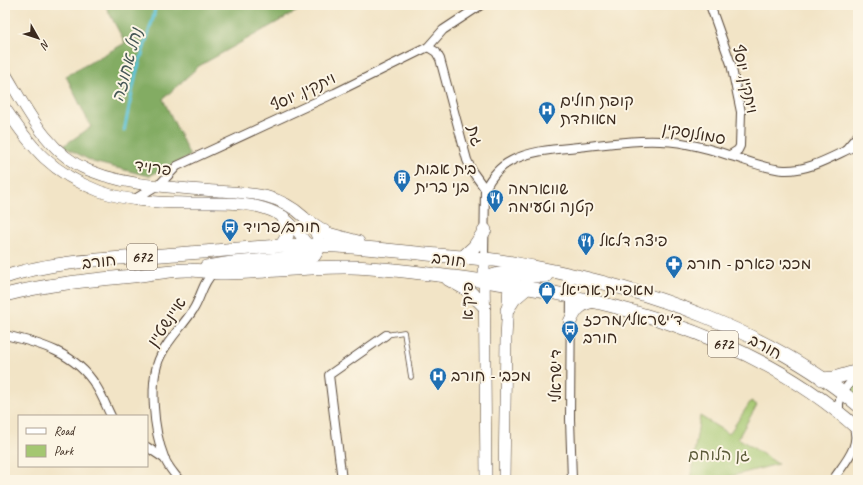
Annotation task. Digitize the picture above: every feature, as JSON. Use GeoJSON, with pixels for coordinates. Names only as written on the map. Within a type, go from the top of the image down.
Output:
{"type":"FeatureCollection","features":[{"type":"Feature","properties":{"kind":"main road","name":"פרויד"},"geometry":{"type":"LineString","coordinates":[[5,73],[39,128],[61,152],[87,169],[127,181],[157,186],[259,194],[280,200],[294,208],[308,221],[317,234],[314,249]]}},
{"type":"Feature","properties":{"kind":"main road","name":"פרויד"},"geometry":{"type":"LineString","coordinates":[[5,108],[26,140],[53,166],[69,177],[100,192],[135,199],[251,205],[275,212],[283,217],[314,249],[325,268]]}},
{"type":"Feature","properties":{"kind":"main road"},"geometry":{"type":"LineString","coordinates":[[281,246],[287,238],[288,230],[283,217]]}},
{"type":"Feature","properties":{"kind":"main road"},"geometry":{"type":"LineString","coordinates":[[308,221],[328,234],[391,250]]}},
{"type":"Feature","properties":{"kind":"main road"},"geometry":{"type":"LineString","coordinates":[[462,258],[474,247],[485,230]]}},
{"type":"Feature","properties":{"kind":"main road","name":"חורב"},"geometry":{"type":"LineString","coordinates":[[5,277],[18,273],[63,265],[281,246],[314,249],[391,250],[484,259],[567,273],[638,293],[716,322],[782,352],[843,392],[858,405]]}},
{"type":"Feature","properties":{"kind":"main road"},"geometry":{"type":"LineString","coordinates":[[190,270],[314,249]]}},
{"type":"Feature","properties":{"kind":"main road"},"geometry":{"type":"LineString","coordinates":[[484,259],[498,266],[507,278],[504,480]]}},
{"type":"Feature","properties":{"kind":"main road","name":"פיק\"א"},"geometry":{"type":"LineString","coordinates":[[484,259],[486,480]]}},
{"type":"Feature","properties":{"kind":"main road","name":"חורב"},"geometry":{"type":"LineString","coordinates":[[5,296],[37,287],[64,283],[190,270],[213,273],[325,268],[364,268],[484,281],[507,278],[528,287],[571,295],[653,318],[728,346],[772,369],[840,413],[855,426]]}},
{"type":"Feature","properties":{"kind":"main road"},"geometry":{"type":"LineString","coordinates":[[507,278],[567,273]]}},
{"type":"Feature","properties":{"kind":"main road"},"geometry":{"type":"LineString","coordinates":[[435,275],[463,287],[484,306]]}},
{"type":"Feature","properties":{"kind":"main road"},"geometry":{"type":"LineString","coordinates":[[507,310],[514,299],[528,287]]}},
{"type":"Feature","properties":{"kind":"main road"},"geometry":{"type":"LineString","coordinates":[[570,322],[578,308],[586,303],[594,301]]}},
{"type":"Feature","properties":{"kind":"main road"},"geometry":{"type":"LineString","coordinates":[[822,378],[834,378],[858,371]]}},
{"type":"Feature","properties":{"kind":"street","name":"ויתקין, יוסף"},"geometry":{"type":"LineString","coordinates":[[135,199],[157,186],[169,176],[177,166],[335,93],[428,47],[443,30],[481,5]]}},
{"type":"Feature","properties":{"kind":"street","name":"ויתקין, יוסף"},"geometry":{"type":"LineString","coordinates":[[710,5],[731,64],[740,112],[740,146],[738,150],[730,155]]}},
{"type":"Feature","properties":{"kind":"street","name":"גת"},"geometry":{"type":"LineString","coordinates":[[428,47],[436,52],[440,59],[467,160],[472,171],[485,189]]}},
{"type":"Feature","properties":{"kind":"street"},"geometry":{"type":"LineString","coordinates":[[846,150],[858,135]]}},
{"type":"Feature","properties":{"kind":"street","name":"סמולנסקין"},"geometry":{"type":"LineString","coordinates":[[485,189],[489,180],[498,170],[510,162],[526,154],[565,148],[635,140],[668,141],[730,155],[768,168],[784,170],[816,165],[858,145]]}},
{"type":"Feature","properties":{"kind":"street"},"geometry":{"type":"LineString","coordinates":[[484,259],[485,189]]}},
{"type":"Feature","properties":{"kind":"street","name":"איינשטיין"},"geometry":{"type":"LineString","coordinates":[[179,480],[164,458],[154,411],[154,391],[160,357],[168,343],[193,310],[206,282],[213,273]]}},
{"type":"Feature","properties":{"kind":"street","name":"ד'ישראלי"},"geometry":{"type":"LineString","coordinates":[[567,273],[570,282],[571,295],[570,419],[572,480]]}},
{"type":"Feature","properties":{"kind":"street"},"geometry":{"type":"LineString","coordinates":[[5,335],[46,346],[67,356],[90,377],[110,415]]}},
{"type":"Feature","properties":{"kind":"street"},"geometry":{"type":"LineString","coordinates":[[342,480],[329,375],[386,335]]}},
{"type":"Feature","properties":{"kind":"street"},"geometry":{"type":"LineString","coordinates":[[840,413],[839,400],[843,392],[858,374]]}},
{"type":"Feature","properties":{"kind":"street"},"geometry":{"type":"LineString","coordinates":[[832,480],[855,446],[855,426]]}},
{"type":"Feature","properties":{"kind":"street"},"geometry":{"type":"LineString","coordinates":[[148,448],[164,458]]}},
{"type":"Feature","properties":{"kind":"lane"},"geometry":{"type":"LineString","coordinates":[[386,335],[404,332],[411,377]]}},
{"type":"Feature","properties":{"kind":"green space"},"geometry":{"type":"Polygon","coordinates":[[[105,5],[308,5],[199,66],[163,99],[190,156],[149,176],[93,162],[63,146],[91,127],[66,76],[125,43],[105,5]]]}},
{"type":"Feature","properties":{"kind":"green space"},"geometry":{"type":"Polygon","coordinates":[[[858,380],[858,398],[849,390],[858,380]]]}},
{"type":"Feature","properties":{"kind":"green space","name":"גן הלוחם"},"geometry":{"type":"Polygon","coordinates":[[[751,401],[757,405],[738,438],[778,464],[716,480],[690,480],[700,416],[729,434],[751,401]]]}},
{"type":"Feature","properties":{"kind":"waterway","name":"נחל אחוזה"},"geometry":{"type":"LineString","coordinates":[[124,131],[136,74],[154,15],[155,5]]}},
{"type":"Feature","properties":{"kind":"place","name":"קופת חולים מאוחדת"},"geometry":{"type":"Point","coordinates":[547,125]}},
{"type":"Feature","properties":{"kind":"place","name":"בית אבות בני ברית"},"geometry":{"type":"Point","coordinates":[402,193]}},
{"type":"Feature","properties":{"kind":"place","name":"שווארמה קטנה וטעימה"},"geometry":{"type":"Point","coordinates":[495,213]}},
{"type":"Feature","properties":{"kind":"place","name":"חורב/פרויד"},"geometry":{"type":"Point","coordinates":[230,242]}},
{"type":"Feature","properties":{"kind":"place","name":"פיצה דלאל"},"geometry":{"type":"Point","coordinates":[586,256]}},
{"type":"Feature","properties":{"kind":"place","name":"מכבי פארם - חורב"},"geometry":{"type":"Point","coordinates":[674,279]}},
{"type":"Feature","properties":{"kind":"place","name":"מאפיית אריאל"},"geometry":{"type":"Point","coordinates":[547,305]}},
{"type":"Feature","properties":{"kind":"place","name":"ד׳ישראלי/מרכז חורב"},"geometry":{"type":"Point","coordinates":[570,344]}},
{"type":"Feature","properties":{"kind":"place","name":"מכבי - חורב"},"geometry":{"type":"Point","coordinates":[438,391]}}]}
